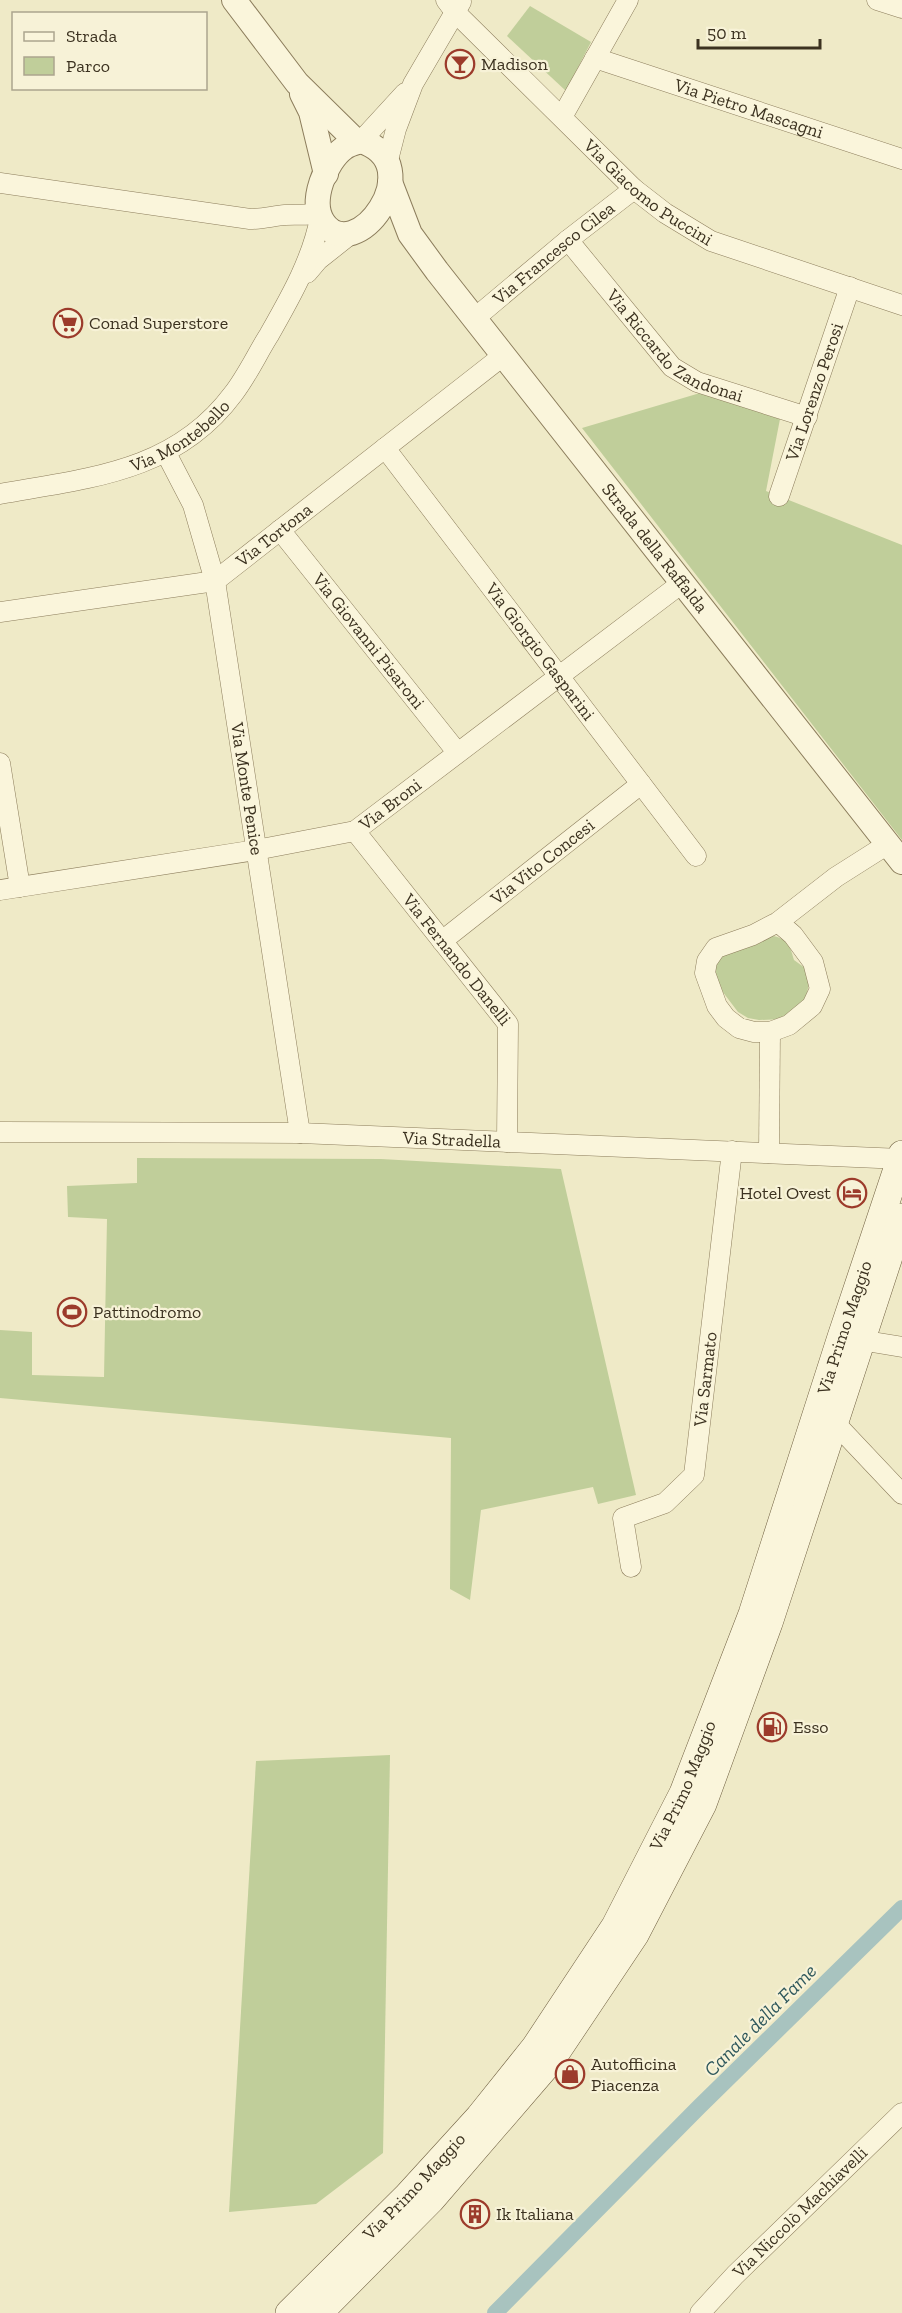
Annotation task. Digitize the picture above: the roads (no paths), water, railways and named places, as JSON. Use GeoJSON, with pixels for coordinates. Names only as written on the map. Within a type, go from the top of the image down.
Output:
{"type":"FeatureCollection","features":[{"type":"Feature","properties":{"kind":"main road","name":"Via Primo Maggio"},"geometry":{"type":"LineString","coordinates":[[289,2313],[407,2196],[479,2117],[535,2046],[615,1926],[683,1793],[752,1614],[902,1157]]}},
{"type":"Feature","properties":{"kind":"main road","name":"Via Primo Maggio"},"geometry":{"type":"LineString","coordinates":[[319,2313],[431,2200],[550,2062],[635,1935],[703,1804],[769,1623],[902,1217]]}},
{"type":"Feature","properties":{"kind":"street","name":"Strada della Raffalda"},"geometry":{"type":"LineString","coordinates":[[234,0],[297,83],[359,142],[380,150],[410,234],[895,853]]}},
{"type":"Feature","properties":{"kind":"street"},"geometry":{"type":"LineString","coordinates":[[562,117],[628,0]]}},
{"type":"Feature","properties":{"kind":"street"},"geometry":{"type":"LineString","coordinates":[[877,0],[902,8]]}},
{"type":"Feature","properties":{"kind":"street"},"geometry":{"type":"LineString","coordinates":[[361,228],[382,208],[388,196],[388,173],[396,129],[413,84],[455,4]]}},
{"type":"Feature","properties":{"kind":"street","name":"Via Giacomo Puccini"},"geometry":{"type":"LineString","coordinates":[[455,4],[634,189],[665,213],[711,241],[902,305]]}},
{"type":"Feature","properties":{"kind":"street","name":"Via Pietro Mascagni"},"geometry":{"type":"LineString","coordinates":[[595,58],[902,159]]}},
{"type":"Feature","properties":{"kind":"street","name":"Strada della Raffalda"},"geometry":{"type":"LineString","coordinates":[[297,83],[311,112],[323,180],[320,215]]}},
{"type":"Feature","properties":{"kind":"street"},"geometry":{"type":"LineString","coordinates":[[285,215],[323,180],[336,156],[345,147],[359,142],[413,84]]}},
{"type":"Feature","properties":{"kind":"street"},"geometry":{"type":"LineString","coordinates":[[0,183],[250,219],[266,219],[285,215],[320,215],[327,228],[336,233],[361,228],[410,234]]}},
{"type":"Feature","properties":{"kind":"street","name":"Via Francesco Cilea"},"geometry":{"type":"LineString","coordinates":[[475,318],[568,240],[634,189]]}},
{"type":"Feature","properties":{"kind":"street","name":"Via Montebello"},"geometry":{"type":"LineString","coordinates":[[0,494],[110,474],[142,464],[166,453],[200,429],[233,394],[296,286],[316,239],[320,215]]}},
{"type":"Feature","properties":{"kind":"street","name":"Via Montebello"},"geometry":{"type":"LineString","coordinates":[[296,286],[318,260],[361,228]]}},
{"type":"Feature","properties":{"kind":"street","name":"Via Riccardo Zandonai"},"geometry":{"type":"LineString","coordinates":[[568,240],[672,368],[697,382],[807,417]]}},
{"type":"Feature","properties":{"kind":"street","name":"Via Lorenzo Perosi"},"geometry":{"type":"LineString","coordinates":[[779,496],[850,288]]}},
{"type":"Feature","properties":{"kind":"street","name":"Via Tortona"},"geometry":{"type":"LineString","coordinates":[[0,612],[215,581],[504,355]]}},
{"type":"Feature","properties":{"kind":"street","name":"Via Giorgio Gasparini"},"geometry":{"type":"LineString","coordinates":[[385,448],[696,856]]}},
{"type":"Feature","properties":{"kind":"street","name":"Via Monte Penice"},"geometry":{"type":"LineString","coordinates":[[166,453],[193,505],[215,581],[300,1133]]}},
{"type":"Feature","properties":{"kind":"street","name":"Via Giovanni Pisaroni"},"geometry":{"type":"LineString","coordinates":[[280,530],[457,752]]}},
{"type":"Feature","properties":{"kind":"street","name":"Via Broni"},"geometry":{"type":"LineString","coordinates":[[0,890],[256,850],[355,831],[682,583]]}},
{"type":"Feature","properties":{"kind":"street"},"geometry":{"type":"LineString","coordinates":[[0,763],[20,887]]}},
{"type":"Feature","properties":{"kind":"street","name":"Via Vito Concesi"},"geometry":{"type":"LineString","coordinates":[[442,941],[641,783]]}},
{"type":"Feature","properties":{"kind":"street","name":"Via Fernando Danelli"},"geometry":{"type":"LineString","coordinates":[[355,831],[508,1024],[507,1142]]}},
{"type":"Feature","properties":{"kind":"street"},"geometry":{"type":"LineString","coordinates":[[778,922],[793,935],[813,962],[819,989],[812,1006],[789,1025],[770,1032],[754,1032],[739,1028],[726,1018],[717,1006],[705,973],[707,961],[716,948],[753,935],[778,922],[836,877],[895,853]]}},
{"type":"Feature","properties":{"kind":"street"},"geometry":{"type":"LineString","coordinates":[[770,1032],[770,1153]]}},
{"type":"Feature","properties":{"kind":"street","name":"Via Stradella"},"geometry":{"type":"LineString","coordinates":[[0,1132],[300,1133],[902,1157]]}},
{"type":"Feature","properties":{"kind":"street","name":"Via Sarmato"},"geometry":{"type":"LineString","coordinates":[[631,1567],[623,1518],[665,1503],[694,1476],[732,1151]]}},
{"type":"Feature","properties":{"kind":"street"},"geometry":{"type":"LineString","coordinates":[[860,1340],[902,1347]]}},
{"type":"Feature","properties":{"kind":"street","name":"Via Primo Maggio"},"geometry":{"type":"LineString","coordinates":[[834,1422],[902,1494]]}},
{"type":"Feature","properties":{"kind":"street","name":"Via Niccolò Machiavelli"},"geometry":{"type":"LineString","coordinates":[[700,2313],[735,2275],[902,2113]]}},
{"type":"Feature","properties":{"kind":"waterway","name":"Canale della Fame"},"geometry":{"type":"LineString","coordinates":[[495,2313],[699,2107],[902,1908]]}},
{"type":"Feature","properties":{"kind":"place","name":"Madison"},"geometry":{"type":"Point","coordinates":[460,64]}},
{"type":"Feature","properties":{"kind":"place","name":"Conad Superstore"},"geometry":{"type":"Point","coordinates":[68,323]}},
{"type":"Feature","properties":{"kind":"place","name":"Hotel Ovest"},"geometry":{"type":"Point","coordinates":[852,1193]}},
{"type":"Feature","properties":{"kind":"place","name":"Pattinodromo"},"geometry":{"type":"Point","coordinates":[72,1312]}},
{"type":"Feature","properties":{"kind":"place","name":"Esso"},"geometry":{"type":"Point","coordinates":[772,1727]}},
{"type":"Feature","properties":{"kind":"place","name":"Autofficina Piacenza"},"geometry":{"type":"Point","coordinates":[570,2074]}},
{"type":"Feature","properties":{"kind":"place","name":"Ik Italiana"},"geometry":{"type":"Point","coordinates":[475,2214]}}]}
